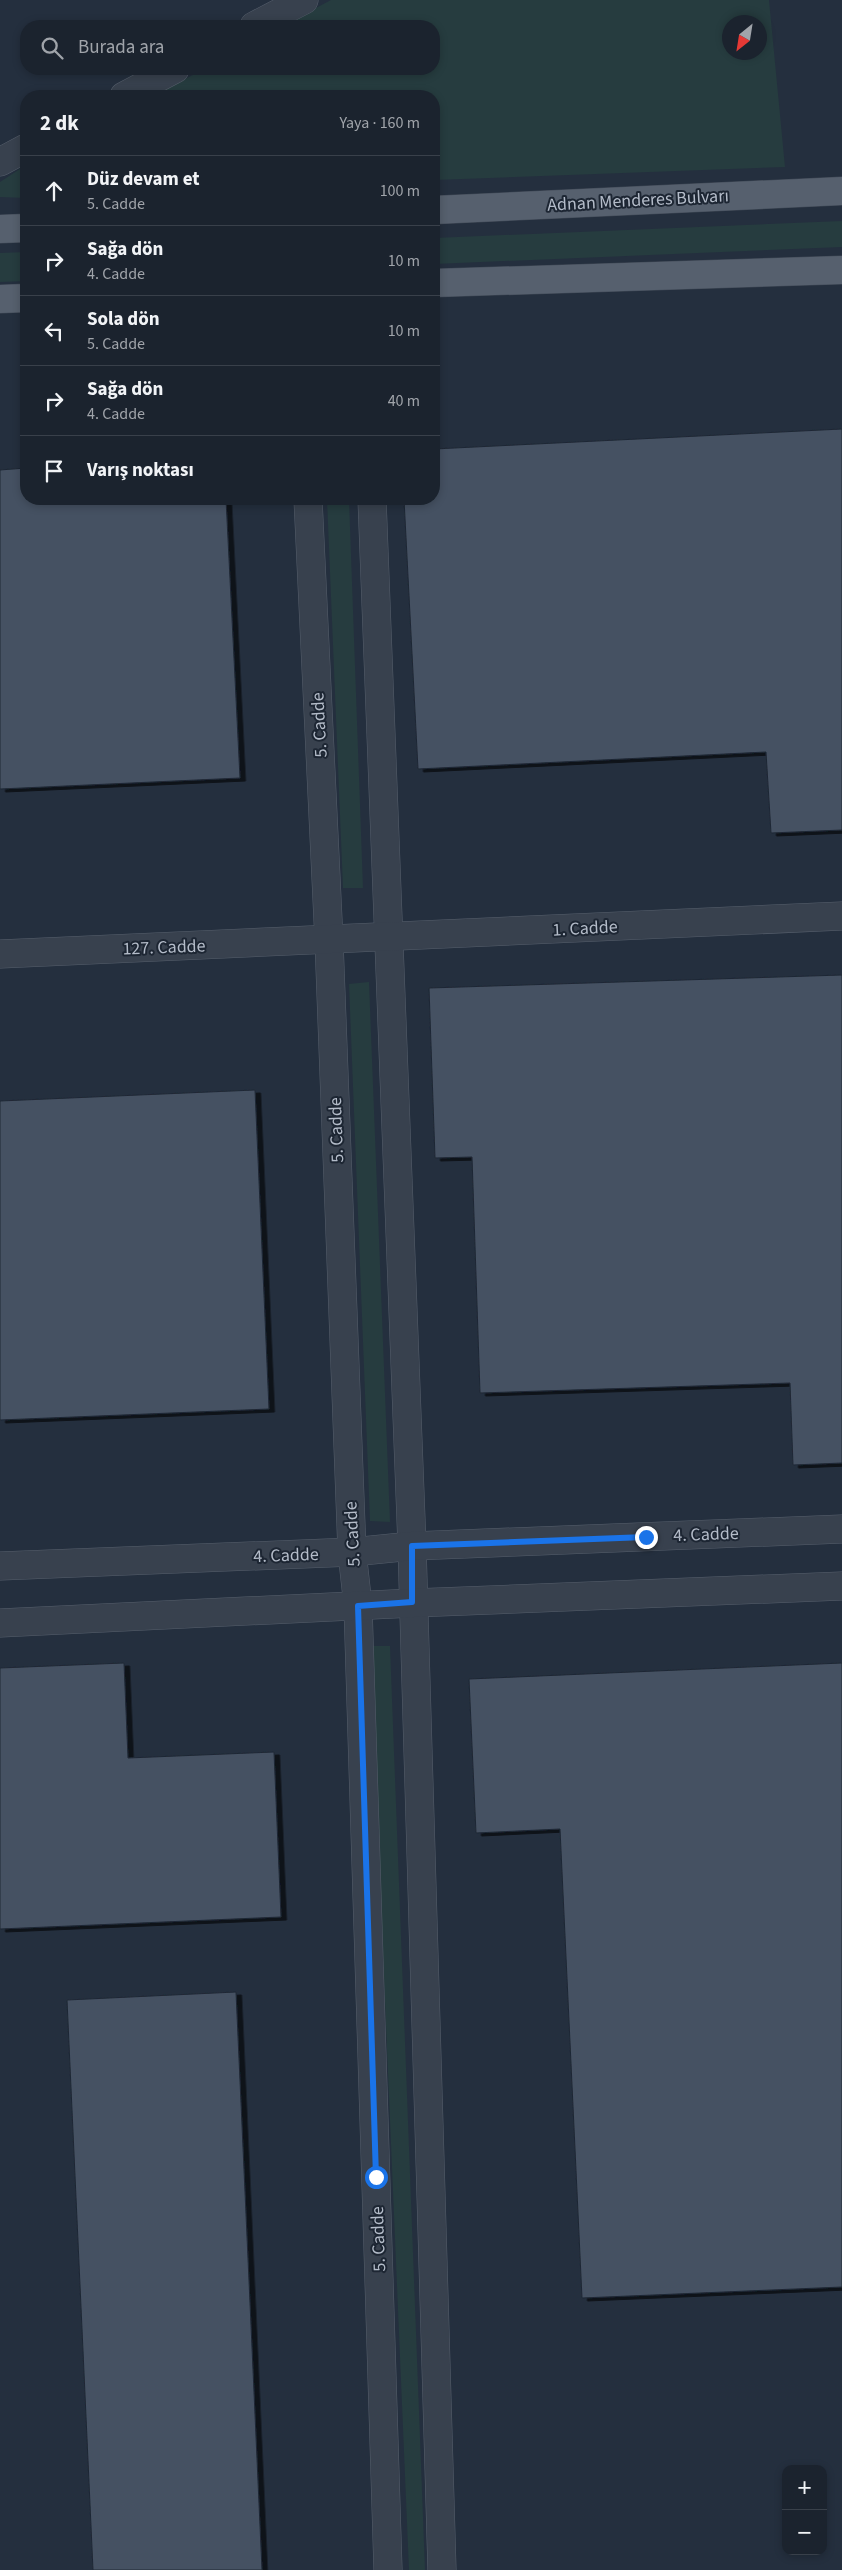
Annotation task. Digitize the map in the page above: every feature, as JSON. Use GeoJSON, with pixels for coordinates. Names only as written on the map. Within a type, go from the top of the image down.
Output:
{"type":"FeatureCollection","features":[{"type":"Feature","properties":{"kind":"main road","name":"Adnan Menderes Bulvarı"},"geometry":{"type":"LineString","coordinates":[[440,210],[842,191]]}},
{"type":"Feature","properties":{"kind":"main road"},"geometry":{"type":"LineString","coordinates":[[0,229],[20,228]]}},
{"type":"Feature","properties":{"kind":"main road"},"geometry":{"type":"LineString","coordinates":[[440,283],[842,270]]}},
{"type":"Feature","properties":{"kind":"main road"},"geometry":{"type":"LineString","coordinates":[[0,299],[20,298]]}},
{"type":"Feature","properties":{"kind":"street"},"geometry":{"type":"LineString","coordinates":[[266,20],[304,0]]}},
{"type":"Feature","properties":{"kind":"street"},"geometry":{"type":"LineString","coordinates":[[135,90],[164,75]]}},
{"type":"Feature","properties":{"kind":"street"},"geometry":{"type":"LineString","coordinates":[[0,162],[20,151]]}},
{"type":"Feature","properties":{"kind":"street","name":"5. Cadde"},"geometry":{"type":"LineString","coordinates":[[308,505],[329,940],[352,1552],[358,1606],[388,2570]]}},
{"type":"Feature","properties":{"kind":"street"},"geometry":{"type":"LineString","coordinates":[[372,505],[412,1546],[412,1602],[442,2570]]}},
{"type":"Feature","properties":{"kind":"street","name":"1. Cadde"},"geometry":{"type":"LineString","coordinates":[[329,940],[842,916]]}},
{"type":"Feature","properties":{"kind":"street","name":"127. Cadde"},"geometry":{"type":"LineString","coordinates":[[0,954],[329,940]]}},
{"type":"Feature","properties":{"kind":"street","name":"4. Cadde"},"geometry":{"type":"LineString","coordinates":[[0,1566],[352,1552],[412,1546],[842,1529]]}},
{"type":"Feature","properties":{"kind":"street"},"geometry":{"type":"LineString","coordinates":[[0,1623],[412,1602],[842,1586]]}},
{"type":"Feature","properties":{"kind":"green space"},"geometry":{"type":"Polygon","coordinates":[[[331,0],[769,0],[785,167],[440,180],[440,90],[164,90],[193,75],[440,75],[440,20],[293,20],[331,0]]]}},
{"type":"Feature","properties":{"kind":"green space"},"geometry":{"type":"Polygon","coordinates":[[[20,169],[20,198],[0,197],[0,182],[20,169]]]}},
{"type":"Feature","properties":{"kind":"green space"},"geometry":{"type":"Polygon","coordinates":[[[842,221],[842,247],[440,264],[440,238],[842,221]]]}},
{"type":"Feature","properties":{"kind":"green space"},"geometry":{"type":"Polygon","coordinates":[[[20,252],[20,281],[0,282],[0,253],[20,252]]]}},
{"type":"Feature","properties":{"kind":"green space"},"geometry":{"type":"Polygon","coordinates":[[[327,505],[349,505],[363,888],[343,888],[327,505]]]}},
{"type":"Feature","properties":{"kind":"green space"},"geometry":{"type":"Polygon","coordinates":[[[369,982],[390,1522],[370,1521],[349,984],[369,982]]]}},
{"type":"Feature","properties":{"kind":"green space"},"geometry":{"type":"Polygon","coordinates":[[[370,1646],[390,1646],[425,2570],[409,2570],[370,1646]]]}},
{"type":"Feature","properties":{"kind":"building"},"geometry":{"type":"Polygon","coordinates":[[[842,429],[842,830],[771,833],[766,752],[418,769],[404,505],[440,505],[440,449],[842,429]]]}},
{"type":"Feature","properties":{"kind":"building"},"geometry":{"type":"Polygon","coordinates":[[[20,468],[20,505],[226,505],[240,778],[0,789],[0,470],[20,468]]]}},
{"type":"Feature","properties":{"kind":"building"},"geometry":{"type":"Polygon","coordinates":[[[842,975],[842,1463],[793,1465],[790,1383],[480,1393],[472,1157],[435,1158],[429,988],[842,975]]]}},
{"type":"Feature","properties":{"kind":"building"},"geometry":{"type":"Polygon","coordinates":[[[255,1090],[269,1409],[0,1420],[0,1101],[255,1090]]]}},
{"type":"Feature","properties":{"kind":"building"},"geometry":{"type":"Polygon","coordinates":[[[124,1663],[128,1758],[274,1752],[281,1917],[0,1929],[0,1668],[124,1663]]]}},
{"type":"Feature","properties":{"kind":"building"},"geometry":{"type":"Polygon","coordinates":[[[842,1663],[842,2287],[582,2298],[560,1829],[476,1833],[469,1679],[842,1663]]]}},
{"type":"Feature","properties":{"kind":"building"},"geometry":{"type":"Polygon","coordinates":[[[236,1992],[262,2570],[93,2570],[67,2000],[236,1992]]]}},
{"type":"Feature","properties":{"kind":"route"},"geometry":{"type":"LineString","coordinates":[[376,2177],[358,1606],[412,1602],[412,1546],[646,1537]]}}]}
